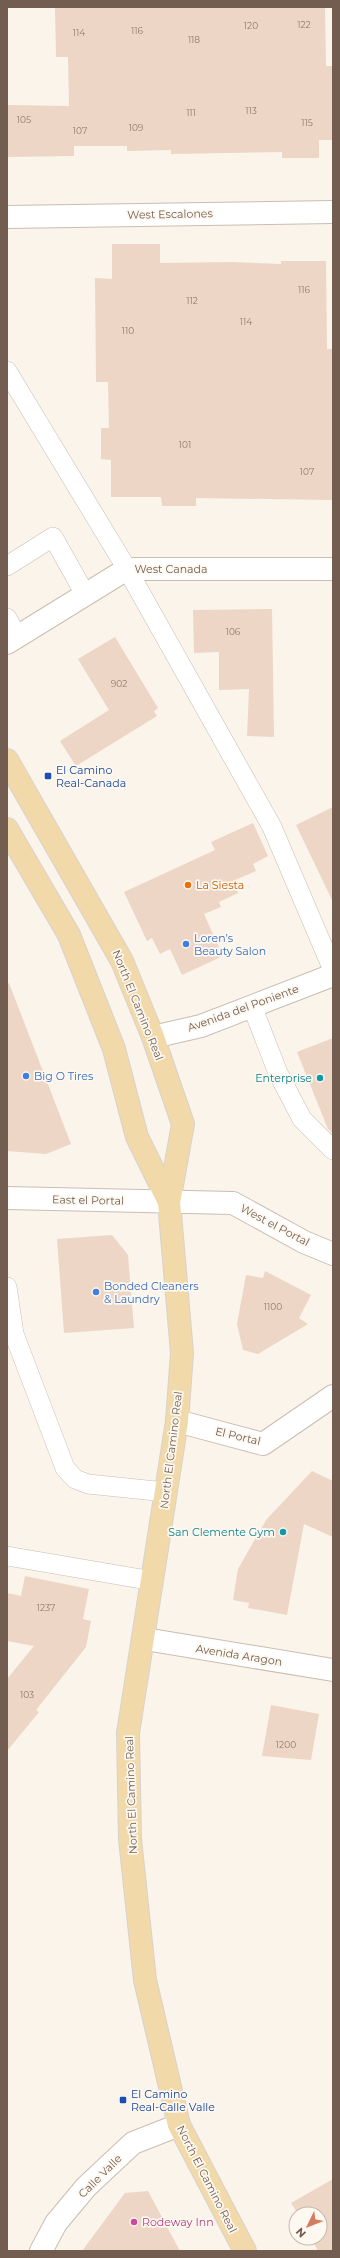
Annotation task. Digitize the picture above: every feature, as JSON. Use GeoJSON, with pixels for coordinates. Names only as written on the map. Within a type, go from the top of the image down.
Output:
{"type":"FeatureCollection","features":[{"type":"Feature","properties":{"kind":"main road","name":"North El Camino Real"},"geometry":{"type":"LineString","coordinates":[[7,760],[122,961],[153,1037],[183,1124],[169,1202],[182,1353],[177,1421],[145,1639],[128,1733],[130,1839],[145,1980],[179,2125],[244,2251]]}},
{"type":"Feature","properties":{"kind":"main road","name":"North El Camino Real"},"geometry":{"type":"LineString","coordinates":[[7,829],[69,935],[114,1049],[137,1137],[169,1202]]}},
{"type":"Feature","properties":{"kind":"street","name":"West Escalones"},"geometry":{"type":"LineString","coordinates":[[7,217],[333,212]]}},
{"type":"Feature","properties":{"kind":"street","name":"West Canada"},"geometry":{"type":"LineString","coordinates":[[10,633],[86,594],[127,569],[333,568]]}},
{"type":"Feature","properties":{"kind":"street","name":"Avenida del Poniente"},"geometry":{"type":"LineString","coordinates":[[153,1037],[201,1026],[333,975]]}},
{"type":"Feature","properties":{"kind":"street","name":"East el Portal"},"geometry":{"type":"LineString","coordinates":[[7,1198],[169,1202]]}},
{"type":"Feature","properties":{"kind":"street","name":"West el Portal"},"geometry":{"type":"LineString","coordinates":[[169,1202],[233,1202],[304,1242],[333,1254]]}},
{"type":"Feature","properties":{"kind":"street","name":"El Portal"},"geometry":{"type":"LineString","coordinates":[[177,1421],[263,1444],[333,1396]]}},
{"type":"Feature","properties":{"kind":"street","name":"Avenida Aragon"},"geometry":{"type":"LineString","coordinates":[[145,1639],[333,1670]]}},
{"type":"Feature","properties":{"kind":"street","name":"Calle Valle"},"geometry":{"type":"LineString","coordinates":[[41,2251],[56,2222],[86,2187],[133,2143],[179,2125]]}},
{"type":"Feature","properties":{"kind":"lane"},"geometry":{"type":"LineString","coordinates":[[8,377],[127,569],[272,827],[333,970]]}},
{"type":"Feature","properties":{"kind":"lane"},"geometry":{"type":"LineString","coordinates":[[7,566],[53,537],[86,594]]}},
{"type":"Feature","properties":{"kind":"lane"},"geometry":{"type":"LineString","coordinates":[[252,1006],[278,1073],[302,1119],[333,1150]]}},
{"type":"Feature","properties":{"kind":"lane"},"geometry":{"type":"LineString","coordinates":[[7,1288],[14,1334],[65,1468],[76,1479],[88,1484],[166,1492]]}},
{"type":"Feature","properties":{"kind":"lane"},"geometry":{"type":"LineString","coordinates":[[7,1556],[153,1581]]}},
{"type":"Feature","properties":{"kind":"building"},"geometry":{"type":"Polygon","coordinates":[[[55,7],[325,7],[326,66],[332,66],[333,140],[319,140],[319,158],[282,158],[282,152],[171,154],[171,150],[127,151],[127,146],[74,146],[74,156],[7,157],[7,105],[69,106],[68,57],[56,57],[55,7]]]}},
{"type":"Feature","properties":{"kind":"building"},"geometry":{"type":"Polygon","coordinates":[[[112,244],[160,244],[160,263],[231,262],[281,264],[281,261],[326,261],[327,349],[333,349],[332,500],[196,498],[196,506],[162,506],[161,497],[111,497],[111,460],[101,459],[101,428],[109,428],[108,382],[96,382],[95,278],[112,279],[112,244]]]}},
{"type":"Feature","properties":{"kind":"building"},"geometry":{"type":"Polygon","coordinates":[[[272,609],[274,737],[247,736],[249,689],[219,690],[219,652],[194,653],[193,610],[272,609]]]}},
{"type":"Feature","properties":{"kind":"building"},"geometry":{"type":"Polygon","coordinates":[[[115,637],[158,708],[154,711],[157,716],[76,766],[60,741],[109,710],[78,659],[115,637]]]}},
{"type":"Feature","properties":{"kind":"building"},"geometry":{"type":"Polygon","coordinates":[[[333,807],[333,902],[296,825],[333,807]]]}},
{"type":"Feature","properties":{"kind":"building","name":"La Siesta"},"geometry":{"type":"Polygon","coordinates":[[[253,823],[268,856],[253,864],[256,871],[233,881],[238,893],[219,902],[221,907],[204,914],[223,956],[182,975],[170,949],[160,954],[152,938],[147,941],[124,892],[215,850],[211,842],[253,823]]]}},
{"type":"Feature","properties":{"kind":"building","name":"Big O Tires"},"geometry":{"type":"Polygon","coordinates":[[[9,983],[71,1144],[46,1154],[7,1151],[7,984],[9,983]]]}},
{"type":"Feature","properties":{"kind":"building","name":"Enterprise"},"geometry":{"type":"Polygon","coordinates":[[[333,1038],[333,1134],[328,1129],[297,1052],[333,1038]]]}},
{"type":"Feature","properties":{"kind":"building","name":"Bonded Cleaners & Laundry"},"geometry":{"type":"Polygon","coordinates":[[[112,1235],[128,1255],[134,1328],[64,1333],[57,1239],[112,1235]]]}},
{"type":"Feature","properties":{"kind":"building"},"geometry":{"type":"Polygon","coordinates":[[[265,1271],[311,1295],[299,1318],[308,1324],[258,1354],[243,1350],[237,1324],[246,1275],[263,1278],[265,1271]]]}},
{"type":"Feature","properties":{"kind":"building","name":"San Clemente Gym"},"geometry":{"type":"Polygon","coordinates":[[[312,1471],[333,1481],[333,1537],[304,1524],[287,1615],[248,1608],[249,1603],[233,1600],[238,1569],[266,1520],[312,1471]]]}},
{"type":"Feature","properties":{"kind":"building"},"geometry":{"type":"Polygon","coordinates":[[[25,1576],[89,1589],[83,1619],[91,1621],[86,1647],[36,1710],[39,1712],[7,1751],[7,1679],[34,1646],[7,1641],[7,1593],[21,1596],[25,1576]]]}},
{"type":"Feature","properties":{"kind":"building"},"geometry":{"type":"Polygon","coordinates":[[[271,1705],[319,1714],[311,1760],[262,1756],[271,1705]]]}},
{"type":"Feature","properties":{"kind":"building"},"geometry":{"type":"Polygon","coordinates":[[[333,2179],[333,2251],[318,2251],[315,2246],[328,2246],[328,2206],[293,2206],[291,2203],[333,2179]]]}},
{"type":"Feature","properties":{"kind":"building","name":"Rodeway Inn"},"geometry":{"type":"Polygon","coordinates":[[[148,2191],[180,2251],[82,2251],[125,2193],[148,2191]]]}},
{"type":"Feature","properties":{"kind":"place","name":"El Camino Real-Canada"},"geometry":{"type":"Point","coordinates":[48,776]}},
{"type":"Feature","properties":{"kind":"place","name":"La Siesta"},"geometry":{"type":"Point","coordinates":[188,885]}},
{"type":"Feature","properties":{"kind":"place","name":"Loren’s Beauty Salon"},"geometry":{"type":"Point","coordinates":[186,944]}},
{"type":"Feature","properties":{"kind":"place","name":"Big O Tires"},"geometry":{"type":"Point","coordinates":[26,1076]}},
{"type":"Feature","properties":{"kind":"place","name":"Enterprise"},"geometry":{"type":"Point","coordinates":[320,1078]}},
{"type":"Feature","properties":{"kind":"place","name":"Bonded Cleaners & Laundry"},"geometry":{"type":"Point","coordinates":[96,1292]}},
{"type":"Feature","properties":{"kind":"place","name":"San Clemente Gym"},"geometry":{"type":"Point","coordinates":[283,1532]}},
{"type":"Feature","properties":{"kind":"place","name":"El Camino Real-Calle Valle"},"geometry":{"type":"Point","coordinates":[123,2100]}},
{"type":"Feature","properties":{"kind":"place","name":"Rodeway Inn"},"geometry":{"type":"Point","coordinates":[134,2222]}}]}
